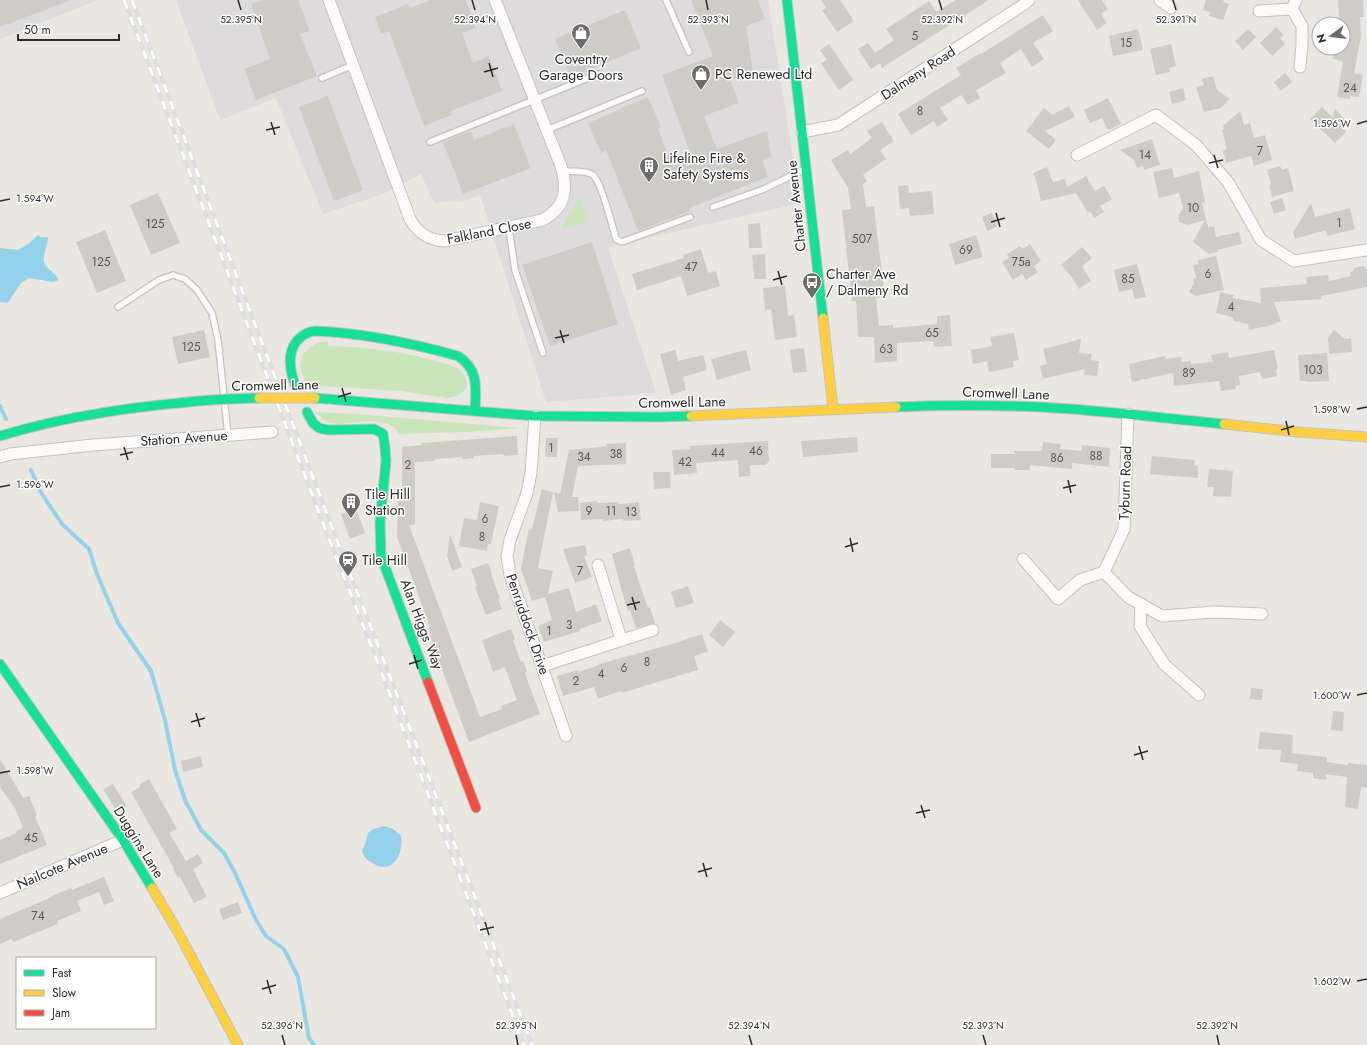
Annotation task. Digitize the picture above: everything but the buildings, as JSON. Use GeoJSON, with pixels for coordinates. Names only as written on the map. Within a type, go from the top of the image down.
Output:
{"type":"FeatureCollection","features":[{"type":"Feature","properties":{"kind":"street","name":"Falkland Close"},"geometry":{"type":"LineString","coordinates":[[329,0],[410,219],[417,230],[432,239],[445,241],[542,220],[560,207],[564,194],[565,180],[563,171],[495,0]]}},
{"type":"Feature","properties":{"kind":"street","name":"Charter Avenue"},"geometry":{"type":"LineString","coordinates":[[788,0],[833,410]]}},
{"type":"Feature","properties":{"kind":"street","name":"Dalmeny Road"},"geometry":{"type":"LineString","coordinates":[[802,132],[838,125],[1029,0]]}},
{"type":"Feature","properties":{"kind":"street"},"geometry":{"type":"LineString","coordinates":[[1160,0],[1171,8]]}},
{"type":"Feature","properties":{"kind":"street"},"geometry":{"type":"LineString","coordinates":[[1259,11],[1294,5],[1302,26],[1300,67]]}},
{"type":"Feature","properties":{"kind":"street"},"geometry":{"type":"LineString","coordinates":[[1077,155],[1156,115],[1196,145],[1228,182],[1261,240],[1294,261],[1367,250]]}},
{"type":"Feature","properties":{"kind":"street"},"geometry":{"type":"LineString","coordinates":[[295,385],[291,373],[290,363],[291,351],[297,339],[311,332],[347,333],[377,337],[458,356],[468,364],[474,377],[476,391],[475,411]]}},
{"type":"Feature","properties":{"kind":"street","name":"Cromwell Lane"},"geometry":{"type":"LineString","coordinates":[[0,436],[60,420],[97,413],[163,404],[230,399],[315,398],[535,416],[659,417],[947,405],[1040,407],[1128,414],[1298,432],[1367,437]]}},
{"type":"Feature","properties":{"kind":"street","name":"Alan Higgs Way"},"geometry":{"type":"LineString","coordinates":[[307,412],[312,423],[319,428],[328,430],[374,429],[383,434],[386,442],[386,456],[380,522],[381,556],[476,808]]}},
{"type":"Feature","properties":{"kind":"street","name":"Tyburn Road"},"geometry":{"type":"LineString","coordinates":[[1104,572],[1124,529],[1128,414]]}},
{"type":"Feature","properties":{"kind":"street","name":"Penruddock Drive"},"geometry":{"type":"LineString","coordinates":[[535,416],[531,474],[510,540],[507,556],[510,575],[566,736]]}},
{"type":"Feature","properties":{"kind":"street","name":"Station Avenue"},"geometry":{"type":"LineString","coordinates":[[0,457],[10,454],[93,445],[272,432]]}},
{"type":"Feature","properties":{"kind":"street"},"geometry":{"type":"LineString","coordinates":[[1023,559],[1058,599],[1080,580],[1104,572],[1128,597],[1162,616],[1214,612],[1262,614]]}},
{"type":"Feature","properties":{"kind":"street"},"geometry":{"type":"LineString","coordinates":[[598,565],[621,639]]}},
{"type":"Feature","properties":{"kind":"street"},"geometry":{"type":"LineString","coordinates":[[1141,604],[1140,626],[1164,664],[1199,695]]}},
{"type":"Feature","properties":{"kind":"street"},"geometry":{"type":"LineString","coordinates":[[542,666],[621,639],[653,630]]}},
{"type":"Feature","properties":{"kind":"street","name":"Duggins Lane"},"geometry":{"type":"LineString","coordinates":[[0,664],[124,840],[178,932],[238,1045]]}},
{"type":"Feature","properties":{"kind":"street","name":"Nailcote Avenue"},"geometry":{"type":"LineString","coordinates":[[0,893],[124,840]]}},
{"type":"Feature","properties":{"kind":"lane"},"geometry":{"type":"LineString","coordinates":[[666,0],[689,52]]}},
{"type":"Feature","properties":{"kind":"lane"},"geometry":{"type":"LineString","coordinates":[[322,78],[353,65]]}},
{"type":"Feature","properties":{"kind":"lane"},"geometry":{"type":"LineString","coordinates":[[430,142],[598,74]]}},
{"type":"Feature","properties":{"kind":"lane"},"geometry":{"type":"LineString","coordinates":[[547,130],[642,91]]}},
{"type":"Feature","properties":{"kind":"lane"},"geometry":{"type":"LineString","coordinates":[[713,207],[764,188],[806,169]]}},
{"type":"Feature","properties":{"kind":"lane"},"geometry":{"type":"LineString","coordinates":[[563,171],[590,174],[595,176],[616,239],[622,242],[690,217]]}},
{"type":"Feature","properties":{"kind":"lane"},"geometry":{"type":"LineString","coordinates":[[509,228],[515,270],[543,353]]}},
{"type":"Feature","properties":{"kind":"lane"},"geometry":{"type":"LineString","coordinates":[[118,307],[159,280],[173,275],[185,280],[197,290],[212,313],[218,340],[228,436]]}},
{"type":"Feature","properties":{"kind":"shaded area"},"geometry":{"type":"Polygon","coordinates":[[[0,0],[98,0],[0,39],[0,0]]]}},
{"type":"Feature","properties":{"kind":"shaded area"},"geometry":{"type":"Polygon","coordinates":[[[176,0],[768,0],[800,203],[608,247],[656,393],[546,402],[480,195],[467,200],[434,203],[421,174],[383,194],[323,214],[276,98],[220,120],[176,0]]]}},
{"type":"Feature","properties":{"kind":"green space"},"geometry":{"type":"Polygon","coordinates":[[[579,197],[588,221],[561,230],[579,197]]]}},
{"type":"Feature","properties":{"kind":"green space"},"geometry":{"type":"Polygon","coordinates":[[[328,341],[328,346],[388,351],[417,356],[449,365],[458,369],[464,375],[467,384],[466,388],[460,394],[447,398],[401,391],[307,385],[301,370],[302,358],[312,346],[328,341]]]}},
{"type":"Feature","properties":{"kind":"green space"},"geometry":{"type":"Polygon","coordinates":[[[314,412],[356,414],[519,428],[465,432],[398,434],[395,427],[386,423],[369,421],[340,424],[329,423],[314,412]]]}},
{"type":"Feature","properties":{"kind":"water"},"geometry":{"type":"Polygon","coordinates":[[[38,235],[40,237],[48,237],[44,263],[59,280],[53,282],[29,278],[21,283],[7,303],[0,302],[0,248],[18,250],[38,235]]]}},
{"type":"Feature","properties":{"kind":"water"},"geometry":{"type":"Polygon","coordinates":[[[384,826],[393,829],[401,836],[401,849],[396,860],[392,864],[387,867],[381,867],[368,860],[362,850],[369,832],[384,826]]]}},
{"type":"Feature","properties":{"kind":"waterway"},"geometry":{"type":"LineString","coordinates":[[0,406],[6,419]]}},
{"type":"Feature","properties":{"kind":"waterway"},"geometry":{"type":"LineString","coordinates":[[31,470],[40,491],[62,524],[89,549],[97,574],[118,623],[151,671],[165,720],[175,770],[185,800],[201,830],[224,853],[235,873],[256,920],[266,936],[284,949],[298,977],[309,1038],[314,1045]]}},
{"type":"Feature","properties":{"kind":"railway"},"geometry":{"type":"LineString","coordinates":[[124,0],[324,526],[524,1045]]}},
{"type":"Feature","properties":{"kind":"railway"},"geometry":{"type":"LineString","coordinates":[[132,0],[344,559],[532,1045]]}},
{"type":"Feature","properties":{"kind":"traffic: fast"},"geometry":{"type":"LineString","coordinates":[[787,0],[823,318]]}},
{"type":"Feature","properties":{"kind":"traffic: fast"},"geometry":{"type":"LineString","coordinates":[[295,385],[290,366],[291,353],[296,342],[305,334],[316,331],[370,336],[458,356],[465,361],[473,373],[476,387],[475,411]]}},
{"type":"Feature","properties":{"kind":"traffic: fast"},"geometry":{"type":"LineString","coordinates":[[230,399],[259,398]]}},
{"type":"Feature","properties":{"kind":"traffic: fast"},"geometry":{"type":"LineString","coordinates":[[315,398],[535,416],[691,416]]}},
{"type":"Feature","properties":{"kind":"traffic: fast"},"geometry":{"type":"LineString","coordinates":[[211,400],[230,399]]}},
{"type":"Feature","properties":{"kind":"traffic: fast"},"geometry":{"type":"LineString","coordinates":[[0,436],[52,422],[104,412],[211,400]]}},
{"type":"Feature","properties":{"kind":"traffic: fast"},"geometry":{"type":"LineString","coordinates":[[896,407],[1003,406],[1062,408],[1224,424]]}},
{"type":"Feature","properties":{"kind":"traffic: fast"},"geometry":{"type":"LineString","coordinates":[[307,412],[313,423],[319,428],[328,430],[374,429],[383,434],[386,461],[380,522],[381,556],[428,682]]}},
{"type":"Feature","properties":{"kind":"traffic: fast"},"geometry":{"type":"LineString","coordinates":[[0,664],[123,840],[152,888]]}},
{"type":"Feature","properties":{"kind":"traffic: slow"},"geometry":{"type":"LineString","coordinates":[[823,318],[833,409]]}},
{"type":"Feature","properties":{"kind":"traffic: slow"},"geometry":{"type":"LineString","coordinates":[[259,398],[315,398]]}},
{"type":"Feature","properties":{"kind":"traffic: slow"},"geometry":{"type":"LineString","coordinates":[[691,416],[896,407]]}},
{"type":"Feature","properties":{"kind":"traffic: slow"},"geometry":{"type":"LineString","coordinates":[[1224,424],[1298,432],[1367,437]]}},
{"type":"Feature","properties":{"kind":"traffic: slow"},"geometry":{"type":"LineString","coordinates":[[152,888],[178,932],[238,1045]]}},
{"type":"Feature","properties":{"kind":"traffic: jam"},"geometry":{"type":"LineString","coordinates":[[428,682],[476,808]]}},
{"type":"Feature","properties":{"kind":"place","name":"Coventry Garage Doors"},"geometry":{"type":"Point","coordinates":[581,50]}},
{"type":"Feature","properties":{"kind":"place","name":"PC Renewed Ltd"},"geometry":{"type":"Point","coordinates":[701,91]}},
{"type":"Feature","properties":{"kind":"place","name":"Lifeline Fire & Safety Systems"},"geometry":{"type":"Point","coordinates":[649,183]}},
{"type":"Feature","properties":{"kind":"place","name":"Charter Ave / Dalmeny Rd"},"geometry":{"type":"Point","coordinates":[812,299]}},
{"type":"Feature","properties":{"kind":"place","name":"Tile Hill Station"},"geometry":{"type":"Point","coordinates":[351,519]}},
{"type":"Feature","properties":{"kind":"place","name":"Tile Hill"},"geometry":{"type":"Point","coordinates":[348,577]}}]}
